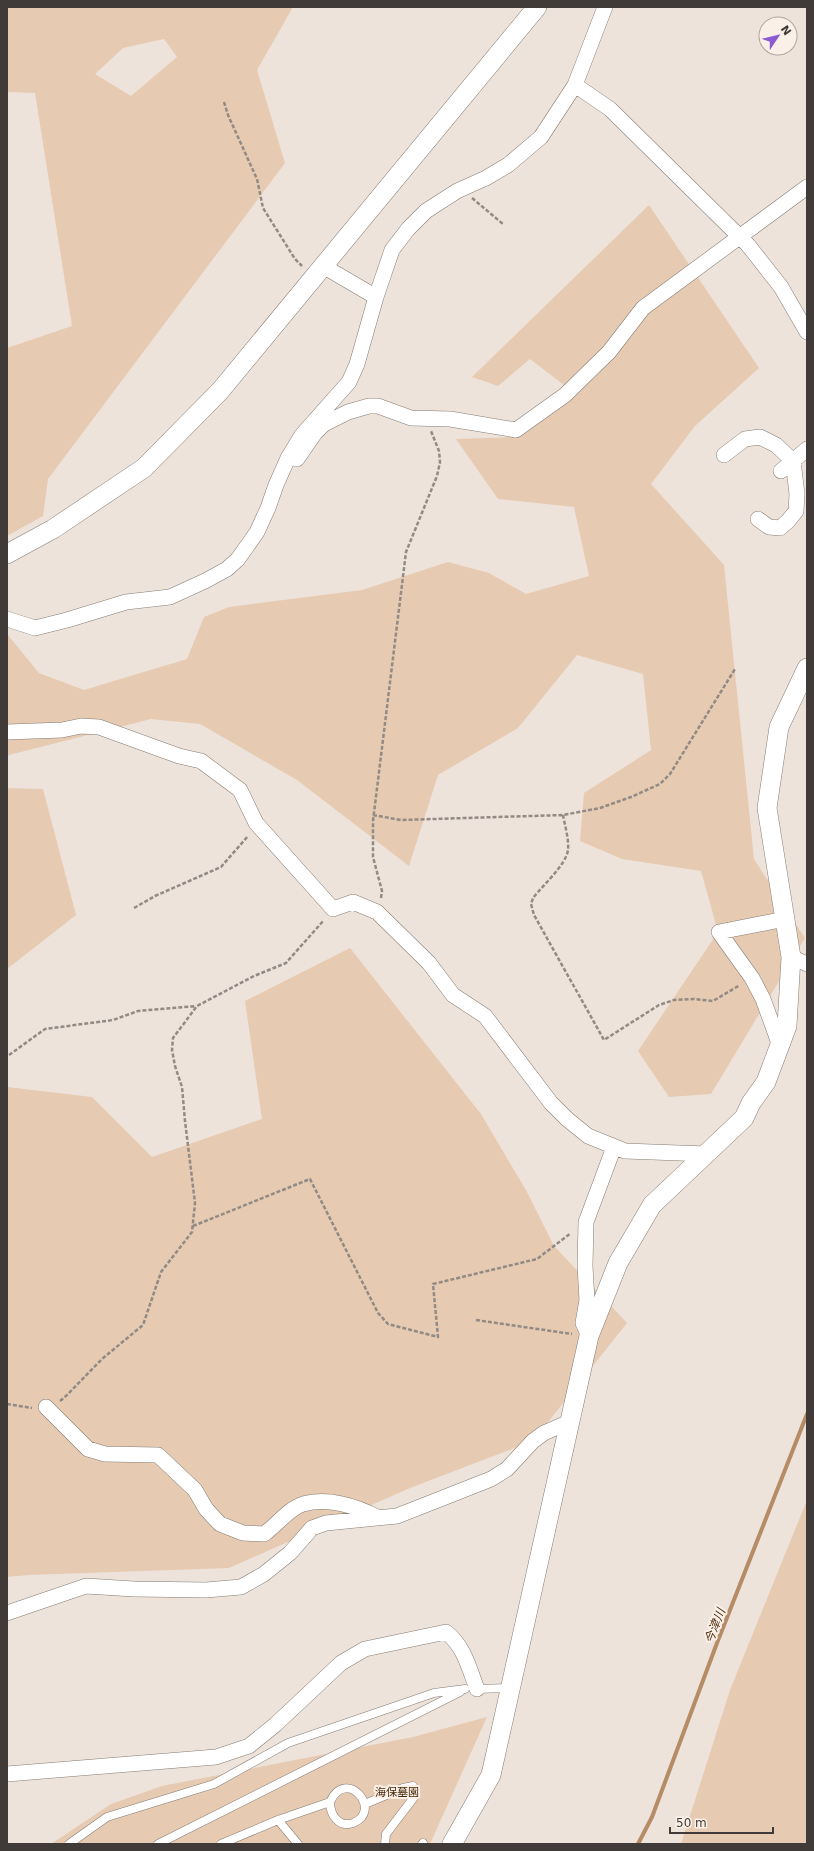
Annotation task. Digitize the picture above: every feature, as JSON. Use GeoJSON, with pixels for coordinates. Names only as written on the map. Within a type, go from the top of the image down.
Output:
{"type":"FeatureCollection","features":[{"type":"Feature","properties":{"kind":"street"},"geometry":{"type":"LineString","coordinates":[[7,554],[53,529],[144,468],[220,391],[537,7]]}},
{"type":"Feature","properties":{"kind":"street"},"geometry":{"type":"LineString","coordinates":[[7,619],[35,628],[126,602],[170,597],[227,569],[248,546],[268,508],[276,484],[288,458],[302,435],[349,382],[357,364],[376,297],[392,250],[408,229],[426,211],[461,189],[486,178],[524,154],[541,137],[575,85],[605,7]]}},
{"type":"Feature","properties":{"kind":"street"},"geometry":{"type":"LineString","coordinates":[[575,85],[610,109],[748,244],[781,287],[807,332]]}},
{"type":"Feature","properties":{"kind":"street"},"geometry":{"type":"LineString","coordinates":[[276,484],[302,452],[315,433],[324,424],[334,418],[370,406],[378,406],[410,418],[450,419],[516,430],[564,395],[609,352],[643,308],[807,186]]}},
{"type":"Feature","properties":{"kind":"street"},"geometry":{"type":"LineString","coordinates":[[318,272],[376,297]]}},
{"type":"Feature","properties":{"kind":"street"},"geometry":{"type":"LineString","coordinates":[[724,455],[745,438],[760,437],[776,445],[793,461],[797,494],[796,511],[780,528],[769,527],[758,519]]}},
{"type":"Feature","properties":{"kind":"street"},"geometry":{"type":"LineString","coordinates":[[781,471],[807,449]]}},
{"type":"Feature","properties":{"kind":"street"},"geometry":{"type":"LineString","coordinates":[[452,1844],[490,1775],[589,1336],[618,1263],[652,1205],[744,1118],[751,1103],[766,1082],[787,1026],[799,960],[785,920],[767,808],[779,727],[807,668]]}},
{"type":"Feature","properties":{"kind":"street"},"geometry":{"type":"LineString","coordinates":[[7,732],[62,730],[81,726],[99,727],[179,756],[201,762],[240,790],[256,823],[333,909],[353,902],[377,912],[429,963],[453,996],[485,1016],[536,1084],[567,1119],[588,1136],[625,1151],[707,1154]]}},
{"type":"Feature","properties":{"kind":"street"},"geometry":{"type":"LineString","coordinates":[[780,1046],[763,999],[754,982],[743,963],[718,932],[785,920]]}},
{"type":"Feature","properties":{"kind":"street"},"geometry":{"type":"LineString","coordinates":[[589,1336],[583,1323],[587,1300],[585,1266],[586,1222],[614,1147]]}},
{"type":"Feature","properties":{"kind":"street"},"geometry":{"type":"LineString","coordinates":[[46,1407],[88,1449],[105,1454],[158,1455],[195,1490],[206,1509],[220,1524],[243,1532],[264,1534],[276,1526],[284,1516],[302,1504],[327,1502],[362,1509],[377,1517]]}},
{"type":"Feature","properties":{"kind":"street"},"geometry":{"type":"LineString","coordinates":[[7,1613],[86,1586],[134,1589],[206,1590],[241,1587],[264,1574],[290,1553],[312,1528],[326,1523],[397,1516],[491,1479],[507,1469],[533,1441],[544,1433],[569,1422]]}},
{"type":"Feature","properties":{"kind":"street"},"geometry":{"type":"LineString","coordinates":[[7,1774],[216,1757],[249,1746],[275,1726],[340,1663],[365,1649],[446,1632],[454,1638],[463,1651],[471,1689]]}},
{"type":"Feature","properties":{"kind":"lane"},"geometry":{"type":"LineString","coordinates":[[69,1844],[107,1817],[214,1784],[288,1743],[434,1692],[510,1688]]}},
{"type":"Feature","properties":{"kind":"lane"},"geometry":{"type":"LineString","coordinates":[[158,1844],[471,1689]]}},
{"type":"Feature","properties":{"kind":"lane"},"geometry":{"type":"LineString","coordinates":[[365,1804],[403,1788],[413,1786],[415,1796],[386,1834],[385,1844]]}},
{"type":"Feature","properties":{"kind":"lane"},"geometry":{"type":"LineString","coordinates":[[352,1789],[362,1797],[365,1804],[365,1811],[357,1822],[344,1824],[332,1816],[330,1802],[338,1791],[352,1789]]}},
{"type":"Feature","properties":{"kind":"lane"},"geometry":{"type":"LineString","coordinates":[[221,1844],[278,1820],[330,1802]]}},
{"type":"Feature","properties":{"kind":"lane"},"geometry":{"type":"LineString","coordinates":[[278,1820],[298,1844]]}},
{"type":"Feature","properties":{"kind":"path"},"geometry":{"type":"LineString","coordinates":[[224,102],[228,115],[257,178],[263,208],[295,259],[318,272]]}},
{"type":"Feature","properties":{"kind":"path"},"geometry":{"type":"LineString","coordinates":[[461,189],[504,224]]}},
{"type":"Feature","properties":{"kind":"path"},"geometry":{"type":"LineString","coordinates":[[377,912],[382,891],[373,857],[373,815],[406,552],[437,476],[440,462],[435,438],[422,418]]}},
{"type":"Feature","properties":{"kind":"path"},"geometry":{"type":"LineString","coordinates":[[373,815],[400,820],[563,816],[631,798],[660,784],[670,774],[735,669]]}},
{"type":"Feature","properties":{"kind":"path"},"geometry":{"type":"LineString","coordinates":[[563,816],[567,835],[568,851],[562,864],[533,898],[531,904],[534,915],[604,1040],[659,1005],[674,1000],[694,999],[713,1002],[741,984],[754,982]]}},
{"type":"Feature","properties":{"kind":"path"},"geometry":{"type":"LineString","coordinates":[[134,908],[161,893],[221,867],[245,840],[256,823]]}},
{"type":"Feature","properties":{"kind":"path"},"geometry":{"type":"LineString","coordinates":[[9,1055],[45,1029],[113,1020],[138,1011],[197,1006],[254,976],[286,963],[333,909]]}},
{"type":"Feature","properties":{"kind":"path"},"geometry":{"type":"LineString","coordinates":[[7,1404],[40,1409],[55,1404],[66,1396],[102,1359],[144,1325],[161,1272],[181,1249],[192,1232],[195,1203],[182,1087],[172,1050],[173,1038],[197,1006]]}},
{"type":"Feature","properties":{"kind":"path"},"geometry":{"type":"LineString","coordinates":[[193,1226],[310,1179],[378,1313],[388,1324],[438,1337],[433,1284],[537,1259],[586,1222]]}},
{"type":"Feature","properties":{"kind":"path"},"geometry":{"type":"LineString","coordinates":[[476,1320],[589,1336]]}},
{"type":"Feature","properties":{"kind":"green space"},"geometry":{"type":"Polygon","coordinates":[[[7,7],[293,7],[257,70],[285,163],[48,479],[43,516],[7,536],[7,348],[72,326],[35,93],[7,92],[7,7]],[[164,39],[123,48],[95,74],[131,96],[177,57],[164,39]]]}},
{"type":"Feature","properties":{"kind":"green space"},"geometry":{"type":"Polygon","coordinates":[[[649,205],[759,368],[695,426],[651,484],[724,565],[754,859],[805,938],[711,1094],[669,1097],[638,1051],[718,932],[701,871],[622,859],[580,841],[584,793],[651,750],[643,674],[577,655],[518,728],[438,775],[409,866],[297,780],[200,724],[151,719],[9,755],[7,757],[7,634],[39,673],[84,690],[187,659],[204,617],[229,607],[362,590],[448,562],[489,573],[526,594],[589,576],[574,507],[498,499],[456,439],[514,437],[577,395],[530,359],[498,386],[472,377],[649,205]]]}},
{"type":"Feature","properties":{"kind":"green space"},"geometry":{"type":"Polygon","coordinates":[[[7,788],[43,789],[76,915],[7,969],[7,788]]]}},
{"type":"Feature","properties":{"kind":"green space"},"geometry":{"type":"Polygon","coordinates":[[[350,948],[481,1114],[527,1192],[554,1246],[627,1323],[533,1441],[410,1488],[229,1568],[7,1577],[7,1087],[92,1097],[152,1157],[262,1119],[245,1001],[350,948]]]}},
{"type":"Feature","properties":{"kind":"green space"},"geometry":{"type":"Polygon","coordinates":[[[807,1500],[807,1844],[681,1844],[730,1690],[807,1500]]]}},
{"type":"Feature","properties":{"kind":"green space","name":"海保墓園"},"geometry":{"type":"Polygon","coordinates":[[[487,1717],[430,1844],[51,1844],[111,1804],[162,1786],[413,1737],[487,1717]]]}},
{"type":"Feature","properties":{"kind":"waterway","name":"今津川"},"geometry":{"type":"LineString","coordinates":[[638,1844],[652,1817],[717,1643],[807,1414]]}}]}
